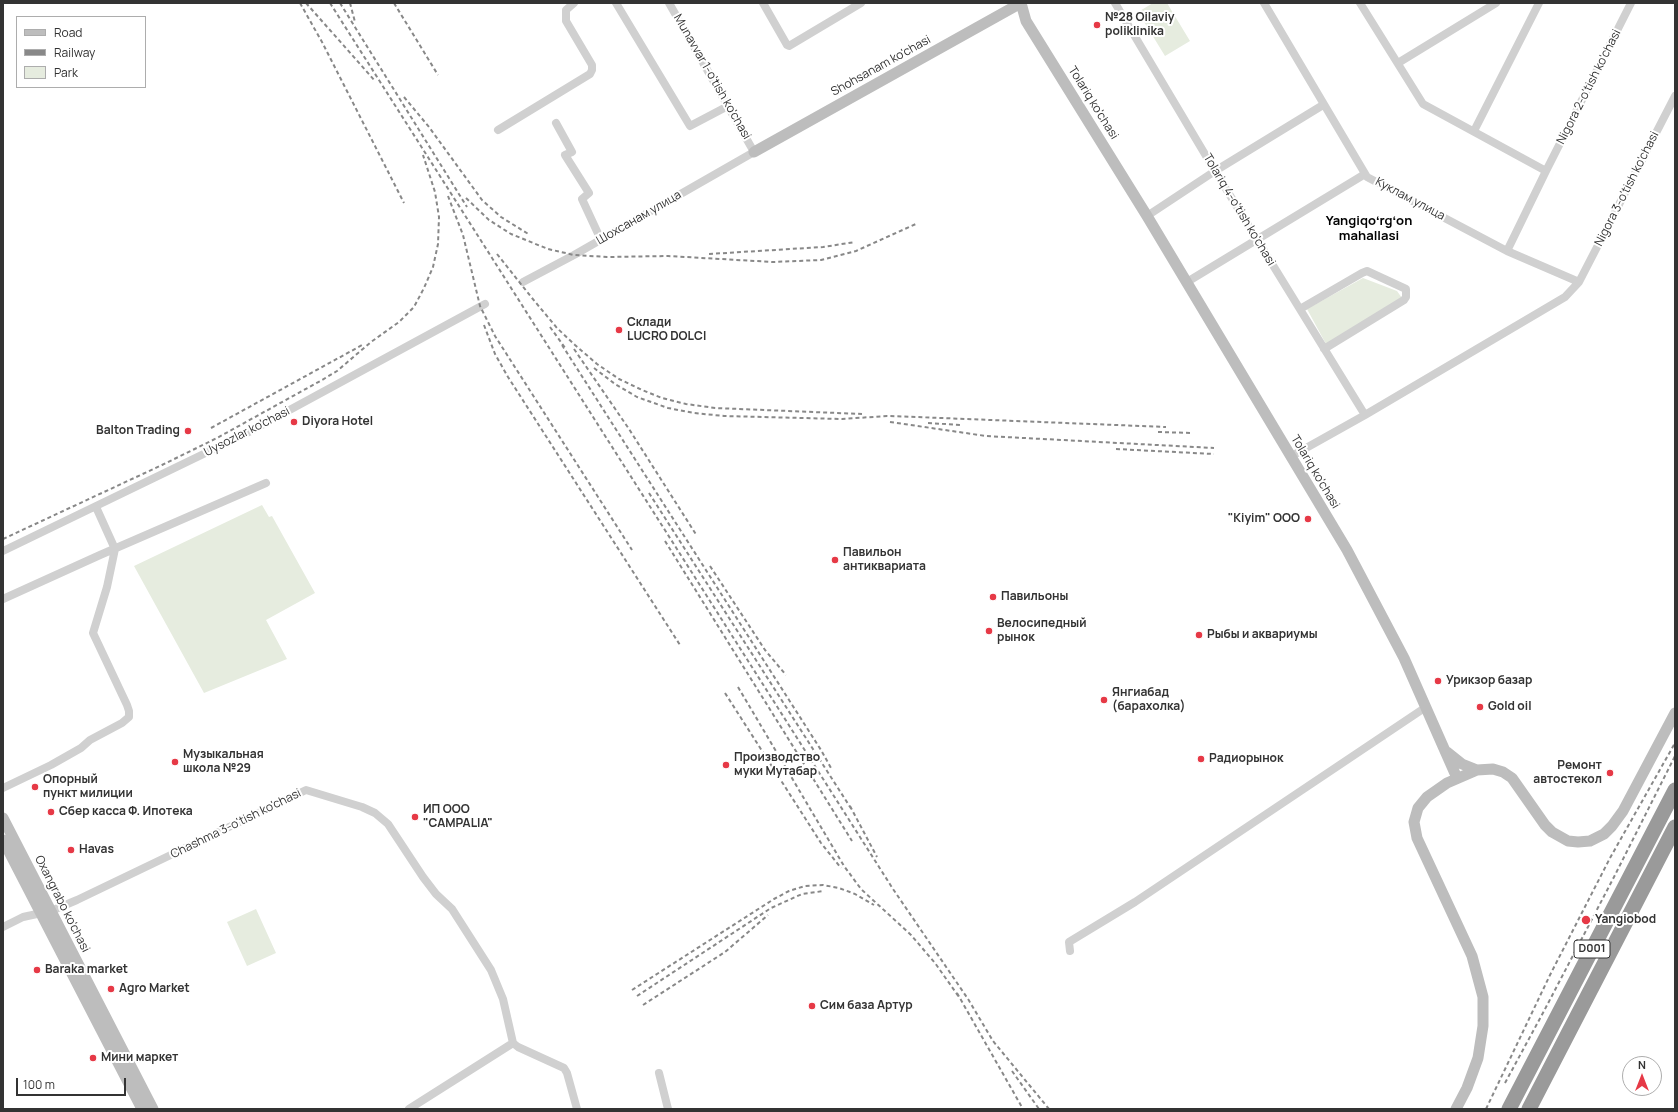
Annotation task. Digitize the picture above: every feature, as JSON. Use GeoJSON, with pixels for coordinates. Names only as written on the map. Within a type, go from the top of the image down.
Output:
{"type":"FeatureCollection","features":[{"type":"Feature","properties":{"kind":"highway","name":"D001"},"geometry":{"type":"LineString","coordinates":[[1509,1109],[1675,790]]}},
{"type":"Feature","properties":{"kind":"highway","name":"D001"},"geometry":{"type":"LineString","coordinates":[[1529,1109],[1675,827]]}},
{"type":"Feature","properties":{"kind":"street"},"geometry":{"type":"LineString","coordinates":[[498,130],[590,74],[592,65],[566,21],[566,10],[574,3]]}},
{"type":"Feature","properties":{"kind":"street"},"geometry":{"type":"LineString","coordinates":[[616,3],[690,126],[728,106]]}},
{"type":"Feature","properties":{"kind":"street","name":"Munavvar 1-o'tish ko'chasi"},"geometry":{"type":"LineString","coordinates":[[669,3],[754,152]]}},
{"type":"Feature","properties":{"kind":"street"},"geometry":{"type":"LineString","coordinates":[[763,3],[788,46],[861,3]]}},
{"type":"Feature","properties":{"kind":"street","name":"Shohsanam ko'chasi"},"geometry":{"type":"LineString","coordinates":[[754,152],[1021,3]]}},
{"type":"Feature","properties":{"kind":"street","name":"Tolariq ko'chasi"},"geometry":{"type":"LineString","coordinates":[[1021,3],[1026,20],[1187,282],[1347,550],[1404,658],[1458,778]]}},
{"type":"Feature","properties":{"kind":"street","name":"Tolariq 4-o'tish ko'chasi"},"geometry":{"type":"LineString","coordinates":[[1115,3],[1215,171],[1365,415]]}},
{"type":"Feature","properties":{"kind":"street"},"geometry":{"type":"LineString","coordinates":[[1264,3],[1365,174]]}},
{"type":"Feature","properties":{"kind":"street"},"geometry":{"type":"LineString","coordinates":[[1360,3],[1423,104],[1546,170]]}},
{"type":"Feature","properties":{"kind":"street"},"geometry":{"type":"LineString","coordinates":[[1398,63],[1496,3]]}},
{"type":"Feature","properties":{"kind":"street"},"geometry":{"type":"LineString","coordinates":[[1474,131],[1539,3]]}},
{"type":"Feature","properties":{"kind":"street","name":"Nigora 2-o'tish ko'chasi"},"geometry":{"type":"LineString","coordinates":[[1507,251],[1546,170],[1631,3]]}},
{"type":"Feature","properties":{"kind":"street","name":"Nigora 3-o'tish ko'chasi"},"geometry":{"type":"LineString","coordinates":[[1579,282],[1675,96]]}},
{"type":"Feature","properties":{"kind":"street"},"geometry":{"type":"LineString","coordinates":[[1147,216],[1215,171],[1323,105]]}},
{"type":"Feature","properties":{"kind":"street"},"geometry":{"type":"LineString","coordinates":[[556,123],[572,152],[565,155],[589,193],[582,199],[601,240]]}},
{"type":"Feature","properties":{"kind":"street","name":"Шохсанам улица"},"geometry":{"type":"LineString","coordinates":[[523,282],[601,240],[754,152]]}},
{"type":"Feature","properties":{"kind":"street","name":"Куклам улица"},"geometry":{"type":"LineString","coordinates":[[1187,282],[1365,174],[1367,177],[1507,251],[1579,282]]}},
{"type":"Feature","properties":{"kind":"street"},"geometry":{"type":"LineString","coordinates":[[1300,309],[1362,273],[1367,272],[1406,289],[1406,297],[1404,300],[1324,349]]}},
{"type":"Feature","properties":{"kind":"street"},"geometry":{"type":"LineString","coordinates":[[1290,456],[1365,415],[1565,297],[1579,282]]}},
{"type":"Feature","properties":{"kind":"street","name":"Uysozlar ko'chasi"},"geometry":{"type":"LineString","coordinates":[[3,551],[249,432],[485,304]]}},
{"type":"Feature","properties":{"kind":"street"},"geometry":{"type":"LineString","coordinates":[[3,599],[266,483]]}},
{"type":"Feature","properties":{"kind":"street"},"geometry":{"type":"LineString","coordinates":[[3,788],[75,752],[90,740],[122,723],[128,717],[129,711],[127,705],[93,633],[115,549],[96,507]]}},
{"type":"Feature","properties":{"kind":"street"},"geometry":{"type":"LineString","coordinates":[[1070,951],[1069,942],[1135,902],[1426,707]]}},
{"type":"Feature","properties":{"kind":"street"},"geometry":{"type":"LineString","coordinates":[[1456,1109],[1467,1088],[1478,1058],[1482,1034],[1483,997],[1472,956],[1417,838],[1414,822],[1418,808],[1427,797],[1447,783],[1477,770],[1498,770],[1512,778],[1545,825],[1556,835],[1568,841],[1590,841],[1604,834],[1612,826],[1623,810],[1675,713]]}},
{"type":"Feature","properties":{"kind":"street","name":"Tolariq ko'chasi"},"geometry":{"type":"LineString","coordinates":[[1445,750],[1462,764],[1477,770]]}},
{"type":"Feature","properties":{"kind":"street","name":"Chashma 3-o'tish ko'chasi"},"geometry":{"type":"LineString","coordinates":[[3,927],[23,917],[46,912],[306,790],[362,807],[375,813],[388,824],[423,877],[436,894],[452,909],[491,970],[503,999],[514,1043]]}},
{"type":"Feature","properties":{"kind":"street","name":"Oxangrabo ko'chasi"},"geometry":{"type":"LineString","coordinates":[[3,818],[46,912],[142,1109]]}},
{"type":"Feature","properties":{"kind":"street","name":"Oxangrabo ko'chasi"},"geometry":{"type":"LineString","coordinates":[[3,840],[46,912],[153,1109]]}},
{"type":"Feature","properties":{"kind":"street"},"geometry":{"type":"LineString","coordinates":[[409,1109],[514,1043],[518,1048],[564,1068],[567,1073],[577,1109]]}},
{"type":"Feature","properties":{"kind":"street"},"geometry":{"type":"LineString","coordinates":[[659,1074],[668,1109]]}},
{"type":"Feature","properties":{"kind":"green space"},"geometry":{"type":"Polygon","coordinates":[[[1153,3],[1167,3],[1190,41],[1165,56],[1138,12],[1153,3]]]}},
{"type":"Feature","properties":{"kind":"green space"},"geometry":{"type":"Polygon","coordinates":[[[1363,278],[1397,291],[1402,298],[1326,344],[1307,309],[1363,278]]]}},
{"type":"Feature","properties":{"kind":"green space"},"geometry":{"type":"Polygon","coordinates":[[[262,505],[269,517],[272,516],[315,593],[266,620],[287,659],[204,693],[134,566],[262,505]]]}},
{"type":"Feature","properties":{"kind":"green space"},"geometry":{"type":"Polygon","coordinates":[[[256,909],[276,953],[247,966],[227,922],[256,909]]]}},
{"type":"Feature","properties":{"kind":"railway"},"geometry":{"type":"LineString","coordinates":[[300,3],[322,42],[404,203]]}},
{"type":"Feature","properties":{"kind":"railway"},"geometry":{"type":"LineString","coordinates":[[306,3],[375,81]]}},
{"type":"Feature","properties":{"kind":"railway"},"geometry":{"type":"LineString","coordinates":[[330,3],[893,889],[968,999],[993,1041],[1049,1109]]}},
{"type":"Feature","properties":{"kind":"railway"},"geometry":{"type":"LineString","coordinates":[[340,3],[467,207]]}},
{"type":"Feature","properties":{"kind":"railway"},"geometry":{"type":"LineString","coordinates":[[350,3],[355,22]]}},
{"type":"Feature","properties":{"kind":"railway"},"geometry":{"type":"LineString","coordinates":[[394,3],[438,75]]}},
{"type":"Feature","properties":{"kind":"railway"},"geometry":{"type":"LineString","coordinates":[[404,97],[429,127],[482,200],[501,217],[530,235]]}},
{"type":"Feature","properties":{"kind":"railway"},"geometry":{"type":"LineString","coordinates":[[3,539],[217,438],[337,371],[371,342],[399,322],[414,307],[424,288],[433,267],[438,244],[439,217],[435,192],[423,155]]}},
{"type":"Feature","properties":{"kind":"railway"},"geometry":{"type":"LineString","coordinates":[[448,196],[463,235],[480,306],[495,336],[632,550]]}},
{"type":"Feature","properties":{"kind":"railway"},"geometry":{"type":"LineString","coordinates":[[466,198],[489,220],[511,234],[548,249],[574,255],[607,257],[668,256],[773,262],[821,260],[856,251],[918,223]]}},
{"type":"Feature","properties":{"kind":"railway"},"geometry":{"type":"LineString","coordinates":[[709,254],[823,247],[855,242]]}},
{"type":"Feature","properties":{"kind":"railway"},"geometry":{"type":"LineString","coordinates":[[497,254],[557,328],[575,345],[597,364],[619,379],[642,390],[662,398],[686,404],[715,408],[862,414]]}},
{"type":"Feature","properties":{"kind":"railway"},"geometry":{"type":"LineString","coordinates":[[484,325],[495,354],[508,377],[680,645]]}},
{"type":"Feature","properties":{"kind":"railway"},"geometry":{"type":"LineString","coordinates":[[550,327],[566,349]]}},
{"type":"Feature","properties":{"kind":"railway"},"geometry":{"type":"LineString","coordinates":[[211,428],[364,344]]}},
{"type":"Feature","properties":{"kind":"railway"},"geometry":{"type":"LineString","coordinates":[[562,345],[821,750],[831,768]]}},
{"type":"Feature","properties":{"kind":"railway"},"geometry":{"type":"LineString","coordinates":[[574,349],[629,429],[697,536]]}},
{"type":"Feature","properties":{"kind":"railway"},"geometry":{"type":"LineString","coordinates":[[594,368],[615,384],[637,397],[668,408],[694,413],[724,416],[842,419],[887,416],[1166,427]]}},
{"type":"Feature","properties":{"kind":"railway"},"geometry":{"type":"LineString","coordinates":[[890,422],[986,436],[1214,448]]}},
{"type":"Feature","properties":{"kind":"railway"},"geometry":{"type":"LineString","coordinates":[[928,423],[960,425]]}},
{"type":"Feature","properties":{"kind":"railway"},"geometry":{"type":"LineString","coordinates":[[1158,432],[1193,433]]}},
{"type":"Feature","properties":{"kind":"railway"},"geometry":{"type":"LineString","coordinates":[[1116,449],[1214,454]]}},
{"type":"Feature","properties":{"kind":"railway"},"geometry":{"type":"LineString","coordinates":[[649,493],[852,810]]}},
{"type":"Feature","properties":{"kind":"railway"},"geometry":{"type":"LineString","coordinates":[[665,541],[852,841]]}},
{"type":"Feature","properties":{"kind":"railway"},"geometry":{"type":"LineString","coordinates":[[710,566],[765,650],[786,675]]}},
{"type":"Feature","properties":{"kind":"railway"},"geometry":{"type":"LineString","coordinates":[[738,687],[844,866],[861,889],[911,935],[935,963],[959,997]]}},
{"type":"Feature","properties":{"kind":"railway"},"geometry":{"type":"LineString","coordinates":[[725,693],[821,843],[841,868]]}},
{"type":"Feature","properties":{"kind":"railway"},"geometry":{"type":"LineString","coordinates":[[1486,1109],[1550,975],[1610,858],[1675,743]]}},
{"type":"Feature","properties":{"kind":"railway"},"geometry":{"type":"LineString","coordinates":[[1505,1083],[1614,877],[1675,756]]}},
{"type":"Feature","properties":{"kind":"railway"},"geometry":{"type":"LineString","coordinates":[[850,806],[877,857]]}},
{"type":"Feature","properties":{"kind":"railway"},"geometry":{"type":"LineString","coordinates":[[632,990],[774,899],[789,891],[805,886],[823,885],[839,888],[855,894],[874,905]]}},
{"type":"Feature","properties":{"kind":"railway"},"geometry":{"type":"LineString","coordinates":[[637,996],[771,908],[802,894],[824,891]]}},
{"type":"Feature","properties":{"kind":"railway"},"geometry":{"type":"LineString","coordinates":[[643,1005],[725,952],[768,915]]}},
{"type":"Feature","properties":{"kind":"railway"},"geometry":{"type":"LineString","coordinates":[[957,993],[1023,1109]]}},
{"type":"Feature","properties":{"kind":"railway"},"geometry":{"type":"LineString","coordinates":[[1012,1071],[1039,1109]]}},
{"type":"Feature","properties":{"kind":"place","name":"№28 Oilaviy poliklinika"},"geometry":{"type":"Point","coordinates":[1097,25]}},
{"type":"Feature","properties":{"kind":"place","name":"Склади LUCRO DOLCI"},"geometry":{"type":"Point","coordinates":[619,330]}},
{"type":"Feature","properties":{"kind":"place","name":"Diyora Hotel"},"geometry":{"type":"Point","coordinates":[294,422]}},
{"type":"Feature","properties":{"kind":"place","name":"Balton Trading"},"geometry":{"type":"Point","coordinates":[188,431]}},
{"type":"Feature","properties":{"kind":"place","name":"\"Kiyim\" ООО"},"geometry":{"type":"Point","coordinates":[1308,519]}},
{"type":"Feature","properties":{"kind":"place","name":"Павильон антиквариата"},"geometry":{"type":"Point","coordinates":[835,560]}},
{"type":"Feature","properties":{"kind":"place","name":"Павильоны"},"geometry":{"type":"Point","coordinates":[993,597]}},
{"type":"Feature","properties":{"kind":"place","name":"Велосипедный рынок"},"geometry":{"type":"Point","coordinates":[989,631]}},
{"type":"Feature","properties":{"kind":"place","name":"Рыбы и аквариумы"},"geometry":{"type":"Point","coordinates":[1199,635]}},
{"type":"Feature","properties":{"kind":"place","name":"Урикзор базар"},"geometry":{"type":"Point","coordinates":[1438,681]}},
{"type":"Feature","properties":{"kind":"place","name":"Янгиабад (барахолка)"},"geometry":{"type":"Point","coordinates":[1104,700]}},
{"type":"Feature","properties":{"kind":"place","name":"Gold oil"},"geometry":{"type":"Point","coordinates":[1480,707]}},
{"type":"Feature","properties":{"kind":"place","name":"Радиорынок"},"geometry":{"type":"Point","coordinates":[1201,759]}},
{"type":"Feature","properties":{"kind":"place","name":"Музыкальная школа №29"},"geometry":{"type":"Point","coordinates":[175,762]}},
{"type":"Feature","properties":{"kind":"place","name":"Производство муки Мутабар"},"geometry":{"type":"Point","coordinates":[726,765]}},
{"type":"Feature","properties":{"kind":"place","name":"Ремонт автостекол"},"geometry":{"type":"Point","coordinates":[1610,773]}},
{"type":"Feature","properties":{"kind":"place","name":"Опорный пункт милиции"},"geometry":{"type":"Point","coordinates":[35,787]}},
{"type":"Feature","properties":{"kind":"place","name":"Сбер касса Ф. Ипотека"},"geometry":{"type":"Point","coordinates":[51,812]}},
{"type":"Feature","properties":{"kind":"place","name":"ИП ООО \"CAMPALIA\""},"geometry":{"type":"Point","coordinates":[415,817]}},
{"type":"Feature","properties":{"kind":"place","name":"Havas"},"geometry":{"type":"Point","coordinates":[71,850]}},
{"type":"Feature","properties":{"kind":"place","name":"Yangiobod"},"geometry":{"type":"Point","coordinates":[1586,920]}},
{"type":"Feature","properties":{"kind":"place","name":"Baraka market"},"geometry":{"type":"Point","coordinates":[37,970]}},
{"type":"Feature","properties":{"kind":"place","name":"Agro Market"},"geometry":{"type":"Point","coordinates":[111,989]}},
{"type":"Feature","properties":{"kind":"place","name":"Сим база Артур"},"geometry":{"type":"Point","coordinates":[812,1006]}},
{"type":"Feature","properties":{"kind":"place","name":"Мини маркет"},"geometry":{"type":"Point","coordinates":[93,1058]}},
{"type":"Feature","properties":{"kind":"district","name":"Yangiqoʻrgʻon mahallasi"},"geometry":{"type":"Point","coordinates":[1369,228]}}]}
